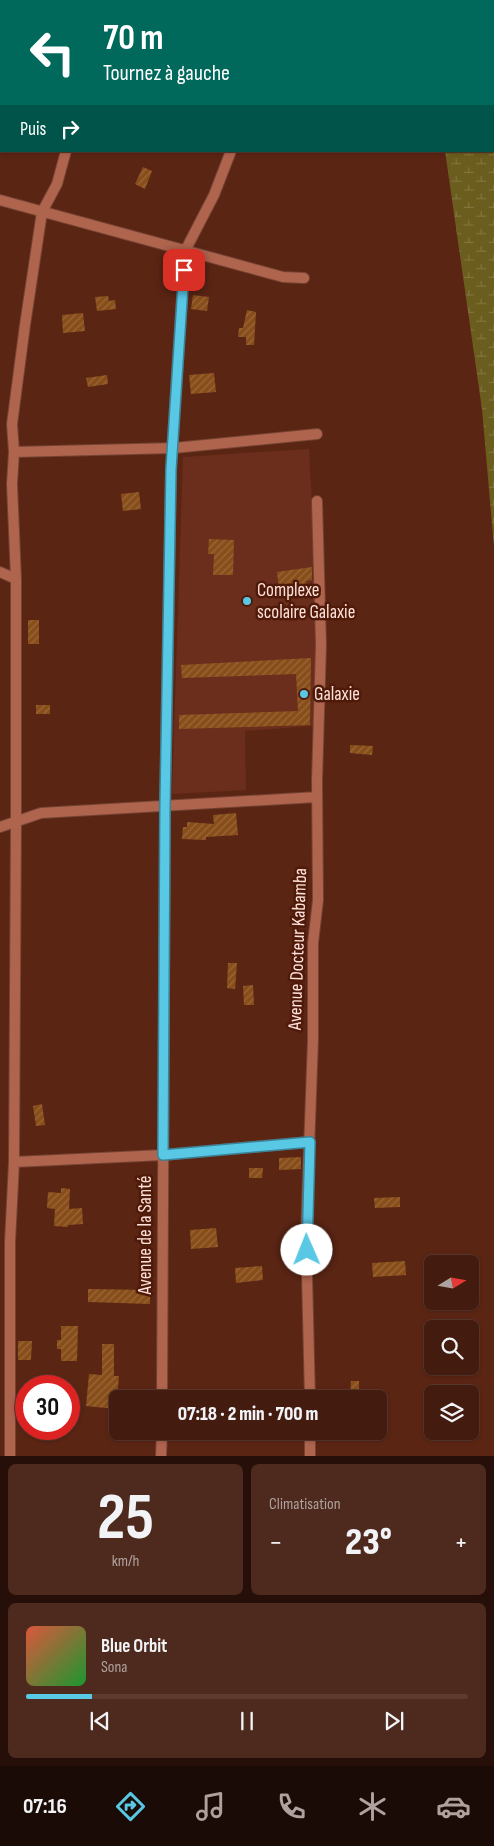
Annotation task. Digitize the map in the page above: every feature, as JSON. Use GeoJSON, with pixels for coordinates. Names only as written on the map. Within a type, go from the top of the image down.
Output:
{"type":"FeatureCollection","features":[{"type":"Feature","properties":{"kind":"street"},"geometry":{"type":"LineString","coordinates":[[10,1456],[10,1242],[14,1162],[16,822],[16,578],[12,484],[14,452],[12,424],[42,212],[58,184],[66,152]]}},
{"type":"Feature","properties":{"kind":"street","name":"Avenue de la Santé"},"geometry":{"type":"LineString","coordinates":[[162,1390],[165,806],[171,469],[174,448],[186,251],[214,195],[231,152]]}},
{"type":"Feature","properties":{"kind":"street"},"geometry":{"type":"LineString","coordinates":[[0,200],[186,251],[234,262],[283,277],[304,278]]}},
{"type":"Feature","properties":{"kind":"street"},"geometry":{"type":"LineString","coordinates":[[14,452],[174,448],[317,434]]}},
{"type":"Feature","properties":{"kind":"street","name":"Avenue Docteur Kabamba"},"geometry":{"type":"LineString","coordinates":[[310,1390],[306,1233],[313,1039],[313,942],[318,900],[317,798],[321,645],[317,501]]}},
{"type":"Feature","properties":{"kind":"street"},"geometry":{"type":"LineString","coordinates":[[0,572],[16,578]]}},
{"type":"Feature","properties":{"kind":"street"},"geometry":{"type":"LineString","coordinates":[[0,827],[42,813],[317,798]]}},
{"type":"Feature","properties":{"kind":"street"},"geometry":{"type":"LineString","coordinates":[[14,1162],[163,1155],[310,1142]]}},
{"type":"Feature","properties":{"kind":"street"},"geometry":{"type":"LineString","coordinates":[[161,1456],[162,1440]]}},
{"type":"Feature","properties":{"kind":"street"},"geometry":{"type":"LineString","coordinates":[[310,1440],[310,1456]]}},
{"type":"Feature","properties":{"kind":"shaded area","name":"Complexe scolaire Galaxie"},"geometry":{"type":"Polygon","coordinates":[[[309,449],[314,539],[316,662],[314,726],[245,731],[246,790],[172,794],[183,457],[309,449]]]}},
{"type":"Feature","properties":{"kind":"green space"},"geometry":{"type":"Polygon","coordinates":[[[445,152],[494,152],[494,547],[482,409],[445,152]]]}},
{"type":"Feature","properties":{"kind":"building"},"geometry":{"type":"Polygon","coordinates":[[[143,167],[152,171],[145,189],[135,184],[143,167]]]}},
{"type":"Feature","properties":{"kind":"building"},"geometry":{"type":"Polygon","coordinates":[[[193,295],[209,297],[207,311],[191,309],[193,295]]]}},
{"type":"Feature","properties":{"kind":"building"},"geometry":{"type":"Polygon","coordinates":[[[108,296],[109,301],[115,300],[116,309],[97,311],[95,297],[108,296]]]}},
{"type":"Feature","properties":{"kind":"building"},"geometry":{"type":"Polygon","coordinates":[[[247,310],[256,312],[254,345],[246,345],[246,337],[238,337],[239,328],[243,328],[247,310]]]}},
{"type":"Feature","properties":{"kind":"building"},"geometry":{"type":"Polygon","coordinates":[[[83,313],[85,331],[63,333],[62,315],[83,313]]]}},
{"type":"Feature","properties":{"kind":"building"},"geometry":{"type":"Polygon","coordinates":[[[214,373],[216,392],[191,394],[189,375],[214,373]]]}},
{"type":"Feature","properties":{"kind":"building"},"geometry":{"type":"Polygon","coordinates":[[[107,375],[108,384],[88,387],[86,378],[107,375]]]}},
{"type":"Feature","properties":{"kind":"building"},"geometry":{"type":"Polygon","coordinates":[[[139,492],[141,509],[123,511],[121,494],[139,492]]]}},
{"type":"Feature","properties":{"kind":"building"},"geometry":{"type":"Polygon","coordinates":[[[209,539],[234,540],[233,575],[213,575],[214,554],[208,554],[209,539]]]}},
{"type":"Feature","properties":{"kind":"building"},"geometry":{"type":"Polygon","coordinates":[[[312,567],[312,580],[306,581],[307,585],[279,589],[277,572],[312,567]]]}},
{"type":"Feature","properties":{"kind":"building"},"geometry":{"type":"Polygon","coordinates":[[[28,620],[39,620],[39,644],[28,644],[28,620]]]}},
{"type":"Feature","properties":{"kind":"building","name":"Galaxie"},"geometry":{"type":"Polygon","coordinates":[[[311,658],[310,725],[179,729],[179,715],[298,711],[296,674],[182,678],[181,665],[311,658]]]}},
{"type":"Feature","properties":{"kind":"building"},"geometry":{"type":"Polygon","coordinates":[[[36,705],[50,705],[50,714],[36,714],[36,705]]]}},
{"type":"Feature","properties":{"kind":"building"},"geometry":{"type":"Polygon","coordinates":[[[350,745],[373,746],[372,755],[350,753],[350,745]]]}},
{"type":"Feature","properties":{"kind":"building"},"geometry":{"type":"Polygon","coordinates":[[[236,813],[238,835],[206,837],[206,840],[182,839],[183,827],[187,827],[187,822],[214,824],[213,815],[236,813]]]}},
{"type":"Feature","properties":{"kind":"building"},"geometry":{"type":"Polygon","coordinates":[[[228,963],[237,963],[235,989],[227,988],[228,963]]]}},
{"type":"Feature","properties":{"kind":"building"},"geometry":{"type":"Polygon","coordinates":[[[253,985],[254,1005],[244,1005],[243,986],[253,985]]]}},
{"type":"Feature","properties":{"kind":"building"},"geometry":{"type":"Polygon","coordinates":[[[42,1104],[45,1125],[36,1126],[33,1106],[42,1104]]]}},
{"type":"Feature","properties":{"kind":"building"},"geometry":{"type":"Polygon","coordinates":[[[301,1157],[301,1169],[279,1170],[279,1158],[301,1157]]]}},
{"type":"Feature","properties":{"kind":"building"},"geometry":{"type":"Polygon","coordinates":[[[249,1168],[263,1168],[262,1178],[249,1178],[249,1168]]]}},
{"type":"Feature","properties":{"kind":"building"},"geometry":{"type":"Polygon","coordinates":[[[61,1188],[70,1189],[69,1209],[82,1208],[83,1224],[68,1225],[68,1227],[54,1226],[55,1209],[47,1208],[48,1192],[61,1193],[61,1188]]]}},
{"type":"Feature","properties":{"kind":"building"},"geometry":{"type":"Polygon","coordinates":[[[400,1197],[400,1207],[375,1208],[374,1198],[400,1197]]]}},
{"type":"Feature","properties":{"kind":"building"},"geometry":{"type":"Polygon","coordinates":[[[216,1228],[218,1247],[191,1249],[190,1230],[216,1228]]]}},
{"type":"Feature","properties":{"kind":"building"},"geometry":{"type":"Polygon","coordinates":[[[405,1261],[406,1275],[373,1277],[372,1263],[405,1261]]]}},
{"type":"Feature","properties":{"kind":"building"},"geometry":{"type":"Polygon","coordinates":[[[262,1266],[263,1280],[236,1283],[235,1268],[262,1266]]]}},
{"type":"Feature","properties":{"kind":"building"},"geometry":{"type":"Polygon","coordinates":[[[88,1289],[150,1290],[150,1304],[88,1302],[88,1289]]]}},
{"type":"Feature","properties":{"kind":"building"},"geometry":{"type":"Polygon","coordinates":[[[61,1326],[78,1326],[77,1361],[61,1361],[61,1349],[57,1349],[57,1340],[61,1340],[61,1326]]]}},
{"type":"Feature","properties":{"kind":"building"},"geometry":{"type":"Polygon","coordinates":[[[18,1341],[32,1341],[31,1360],[18,1360],[18,1341]]]}},
{"type":"Feature","properties":{"kind":"building"},"geometry":{"type":"Polygon","coordinates":[[[102,1344],[114,1344],[114,1376],[119,1376],[118,1390],[109,1390],[109,1408],[86,1406],[89,1374],[102,1375],[102,1344]]]}},
{"type":"Feature","properties":{"kind":"building"},"geometry":{"type":"Polygon","coordinates":[[[351,1381],[359,1381],[359,1390],[350,1390],[351,1381]]]}},
{"type":"Feature","properties":{"kind":"place","name":"Complexe scolaire Galaxie"},"geometry":{"type":"Point","coordinates":[247,601]}},
{"type":"Feature","properties":{"kind":"place","name":"Galaxie"},"geometry":{"type":"Point","coordinates":[304,694]}},
{"type":"Feature","properties":{"kind":"route"},"geometry":{"type":"LineString","coordinates":[[184,270],[174,448],[171,469],[165,806],[163,1155],[310,1142],[307,1250]]}}]}
